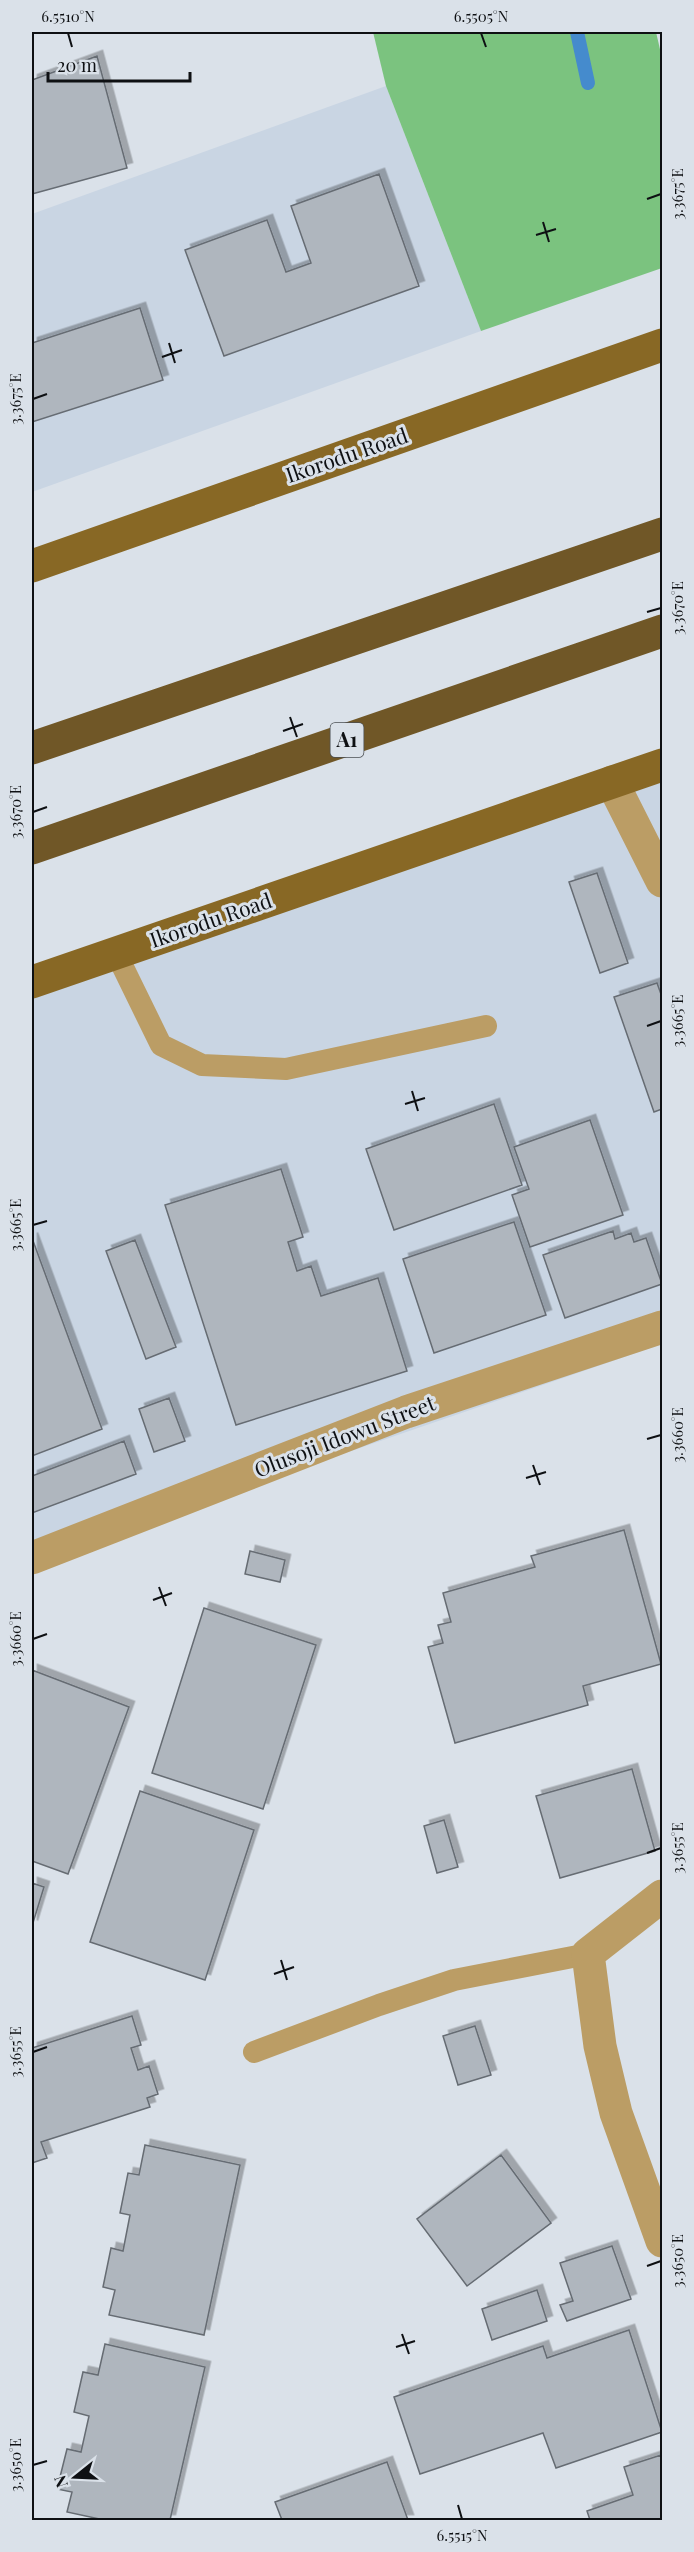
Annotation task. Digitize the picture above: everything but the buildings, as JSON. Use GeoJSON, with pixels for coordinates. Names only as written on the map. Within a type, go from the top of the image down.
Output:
{"type":"FeatureCollection","features":[{"type":"Feature","properties":{"kind":"highway"},"geometry":{"type":"LineString","coordinates":[[32,748],[663,534]]}},
{"type":"Feature","properties":{"kind":"highway","name":"A1"},"geometry":{"type":"LineString","coordinates":[[32,848],[663,631]]}},
{"type":"Feature","properties":{"kind":"main road","name":"Ikorodu Road"},"geometry":{"type":"LineString","coordinates":[[32,566],[663,345]]}},
{"type":"Feature","properties":{"kind":"main road","name":"Ikorodu Road"},"geometry":{"type":"LineString","coordinates":[[32,982],[663,765]]}},
{"type":"Feature","properties":{"kind":"street"},"geometry":{"type":"LineString","coordinates":[[612,782],[663,881]]}},
{"type":"Feature","properties":{"kind":"street","name":"Olusoji Idowu Street"},"geometry":{"type":"LineString","coordinates":[[32,1558],[406,1412],[663,1327]]}},
{"type":"Feature","properties":{"kind":"street"},"geometry":{"type":"LineString","coordinates":[[663,1896],[588,1954],[600,2046],[616,2113],[663,2241]]}},
{"type":"Feature","properties":{"kind":"lane"},"geometry":{"type":"LineString","coordinates":[[116,953],[161,1045],[202,1065],[286,1069],[486,1026]]}},
{"type":"Feature","properties":{"kind":"lane"},"geometry":{"type":"LineString","coordinates":[[254,2052],[379,2005],[454,1980],[588,1954]]}},
{"type":"Feature","properties":{"kind":"shaded area"},"geometry":{"type":"Polygon","coordinates":[[[386,86],[481,331],[32,492],[32,214],[386,86]]]}},
{"type":"Feature","properties":{"kind":"shaded area"},"geometry":{"type":"Polygon","coordinates":[[[662,776],[662,1344],[32,1561],[32,994],[662,776]]]}},
{"type":"Feature","properties":{"kind":"green space"},"geometry":{"type":"Polygon","coordinates":[[[373,32],[656,32],[662,58],[662,268],[481,331],[386,86],[373,32]]]}},
{"type":"Feature","properties":{"kind":"waterway"},"geometry":{"type":"LineString","coordinates":[[577,32],[588,83]]}}]}
